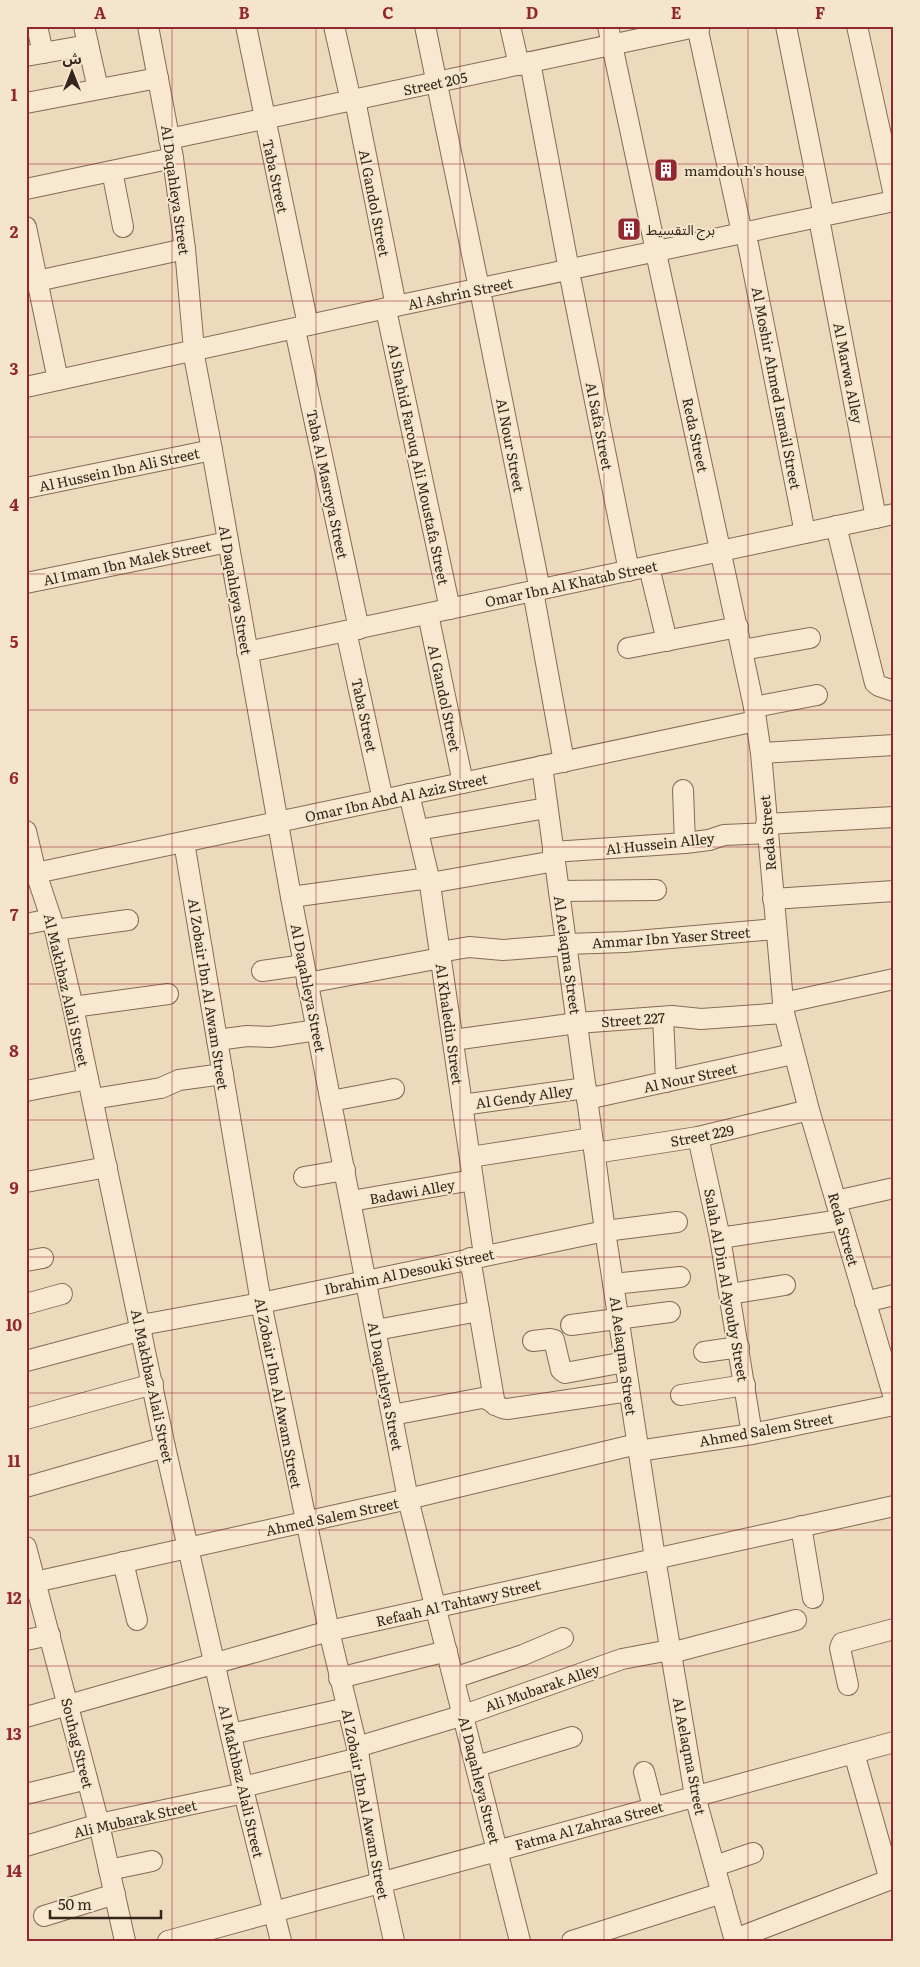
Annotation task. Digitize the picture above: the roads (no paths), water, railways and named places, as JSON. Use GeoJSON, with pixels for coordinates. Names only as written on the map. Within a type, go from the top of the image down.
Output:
{"type":"FeatureCollection","features":[{"type":"Feature","properties":{"kind":"street"},"geometry":{"type":"LineString","coordinates":[[37,26],[35,55],[86,36],[98,89]]}},
{"type":"Feature","properties":{"kind":"street","name":"Al Daqahleya Street"},"geometry":{"type":"LineString","coordinates":[[148,26],[171,149],[185,249],[194,356],[291,897],[408,1499],[520,1941]]}},
{"type":"Feature","properties":{"kind":"street","name":"Taba Street"},"geometry":{"type":"LineString","coordinates":[[246,26],[302,332]]}},
{"type":"Feature","properties":{"kind":"street","name":"Al Gandol Street"},"geometry":{"type":"LineString","coordinates":[[334,26],[353,100],[392,313]]}},
{"type":"Feature","properties":{"kind":"street","name":"Al Nour Street"},"geometry":{"type":"LineString","coordinates":[[425,26],[481,294],[537,590],[564,762]]}},
{"type":"Feature","properties":{"kind":"street","name":"Al Safa Street"},"geometry":{"type":"LineString","coordinates":[[510,26],[524,64],[570,275],[639,568],[667,641]]}},
{"type":"Feature","properties":{"kind":"street","name":"Street 205"},"geometry":{"type":"LineString","coordinates":[[26,189],[112,171],[171,149],[264,119],[524,64],[610,36],[698,26]]}},
{"type":"Feature","properties":{"kind":"street","name":"Al Moshir Ahmed Ismail Street"},"geometry":{"type":"LineString","coordinates":[[698,26],[745,238],[805,533]]}},
{"type":"Feature","properties":{"kind":"street","name":"Al Marwa Alley"},"geometry":{"type":"LineString","coordinates":[[786,26],[822,222],[885,516]]}},
{"type":"Feature","properties":{"kind":"street"},"geometry":{"type":"LineString","coordinates":[[857,26],[894,195]]}},
{"type":"Feature","properties":{"kind":"street","name":"Reda Street"},"geometry":{"type":"LineString","coordinates":[[610,36],[722,551],[755,714],[761,753],[783,1008],[809,1110],[894,1398]]}},
{"type":"Feature","properties":{"kind":"street"},"geometry":{"type":"LineString","coordinates":[[26,103],[158,78]]}},
{"type":"Feature","properties":{"kind":"street"},"geometry":{"type":"LineString","coordinates":[[112,171],[123,228]]}},
{"type":"Feature","properties":{"kind":"street","name":"Al Ashrin Street"},"geometry":{"type":"LineString","coordinates":[[26,399],[194,356],[822,222],[894,202]]}},
{"type":"Feature","properties":{"kind":"street","name":"Al Ashrin Street"},"geometry":{"type":"LineString","coordinates":[[822,222],[894,214]]}},
{"type":"Feature","properties":{"kind":"street"},"geometry":{"type":"LineString","coordinates":[[26,227],[58,380]]}},
{"type":"Feature","properties":{"kind":"street"},"geometry":{"type":"LineString","coordinates":[[38,281],[185,249]]}},
{"type":"Feature","properties":{"kind":"street","name":"Al Shahid Farouq Ali Moustafa Street"},"geometry":{"type":"LineString","coordinates":[[392,313],[450,609]]}},
{"type":"Feature","properties":{"kind":"street","name":"Taba Al Masreya Street"},"geometry":{"type":"LineString","coordinates":[[302,332],[353,630]]}},
{"type":"Feature","properties":{"kind":"street","name":"Al Ashrin Street"},"geometry":{"type":"LineString","coordinates":[[26,387],[194,356]]}},
{"type":"Feature","properties":{"kind":"street","name":"Al Hussein Ibn Ali Street"},"geometry":{"type":"LineString","coordinates":[[26,488],[212,450]]}},
{"type":"Feature","properties":{"kind":"street","name":"Omar Ibn Al Khatab Street"},"geometry":{"type":"LineString","coordinates":[[247,652],[885,516]]}},
{"type":"Feature","properties":{"kind":"street"},"geometry":{"type":"LineString","coordinates":[[836,526],[874,680],[879,686],[894,691]]}},
{"type":"Feature","properties":{"kind":"street","name":"Al Imam Ibn Malek Street"},"geometry":{"type":"LineString","coordinates":[[26,583],[228,542]]}},
{"type":"Feature","properties":{"kind":"street","name":"Al Gandol Street"},"geometry":{"type":"LineString","coordinates":[[428,614],[463,783]]}},
{"type":"Feature","properties":{"kind":"street"},"geometry":{"type":"LineString","coordinates":[[628,648],[738,626]]}},
{"type":"Feature","properties":{"kind":"street","name":"Taba Street"},"geometry":{"type":"LineString","coordinates":[[353,630],[383,800]]}},
{"type":"Feature","properties":{"kind":"street"},"geometry":{"type":"LineString","coordinates":[[742,650],[810,638]]}},
{"type":"Feature","properties":{"kind":"street","name":"Omar Ibn Abd Al Aziz Street"},"geometry":{"type":"LineString","coordinates":[[36,873],[564,762],[755,714],[818,696]]}},
{"type":"Feature","properties":{"kind":"street"},"geometry":{"type":"LineString","coordinates":[[761,753],[894,745]]}},
{"type":"Feature","properties":{"kind":"street","name":"Al Aelaqma Street"},"geometry":{"type":"LineString","coordinates":[[542,766],[593,1145],[655,1558],[696,1796],[735,1940]]}},
{"type":"Feature","properties":{"kind":"street"},"geometry":{"type":"LineString","coordinates":[[683,790],[685,843]]}},
{"type":"Feature","properties":{"kind":"street","name":"Al Khaledin Street"},"geometry":{"type":"LineString","coordinates":[[410,794],[430,880],[470,1157],[473,1180],[479,1311],[495,1405]]}},
{"type":"Feature","properties":{"kind":"street"},"geometry":{"type":"LineString","coordinates":[[418,830],[547,808]]}},
{"type":"Feature","properties":{"kind":"street","name":"Al Hussein Alley"},"geometry":{"type":"LineString","coordinates":[[291,897],[430,880],[554,857],[709,840],[724,835],[767,829],[894,817]]}},
{"type":"Feature","properties":{"kind":"street","name":"Al Makhbaz Alali Street"},"geometry":{"type":"LineString","coordinates":[[26,832],[36,873],[53,924],[73,1007],[142,1328],[165,1447],[280,1941]]}},
{"type":"Feature","properties":{"kind":"street","name":"Al Zobair Ibn Al Awam Street"},"geometry":{"type":"LineString","coordinates":[[184,842],[261,1303],[305,1522],[339,1678],[358,1753],[381,1882],[394,1941]]}},
{"type":"Feature","properties":{"kind":"street"},"geometry":{"type":"LineString","coordinates":[[559,891],[656,890]]}},
{"type":"Feature","properties":{"kind":"street"},"geometry":{"type":"LineString","coordinates":[[773,899],[894,891]]}},
{"type":"Feature","properties":{"kind":"street"},"geometry":{"type":"LineString","coordinates":[[26,924],[128,920]]}},
{"type":"Feature","properties":{"kind":"street","name":"Ammar Ibn Yaser Street"},"geometry":{"type":"LineString","coordinates":[[262,971],[306,974],[440,955],[469,947],[503,950],[775,929]]}},
{"type":"Feature","properties":{"kind":"street","name":"Street 227"},"geometry":{"type":"LineString","coordinates":[[453,1040],[577,1023],[663,1017],[701,1019],[783,1008],[894,980]]}},
{"type":"Feature","properties":{"kind":"street"},"geometry":{"type":"LineString","coordinates":[[73,1007],[168,994]]}},
{"type":"Feature","properties":{"kind":"street"},"geometry":{"type":"LineString","coordinates":[[663,1017],[666,1082]]}},
{"type":"Feature","properties":{"kind":"street"},"geometry":{"type":"LineString","coordinates":[[217,1040],[247,1036],[270,1037],[317,1030]]}},
{"type":"Feature","properties":{"kind":"street","name":"Al Nour Street"},"geometry":{"type":"LineString","coordinates":[[586,1093],[666,1082],[794,1054]]}},
{"type":"Feature","properties":{"kind":"street"},"geometry":{"type":"LineString","coordinates":[[93,1100],[161,1088],[179,1080],[223,1074]]}},
{"type":"Feature","properties":{"kind":"street"},"geometry":{"type":"LineString","coordinates":[[26,1091],[88,1079]]}},
{"type":"Feature","properties":{"kind":"street"},"geometry":{"type":"LineString","coordinates":[[331,1101],[394,1089]]}},
{"type":"Feature","properties":{"kind":"street","name":"Al Gendy Alley"},"geometry":{"type":"LineString","coordinates":[[462,1105],[586,1093]]}},
{"type":"Feature","properties":{"kind":"street","name":"Street 229"},"geometry":{"type":"LineString","coordinates":[[470,1157],[698,1137],[809,1110]]}},
{"type":"Feature","properties":{"kind":"street","name":"Salah Al Din Al Ayouby Street"},"geometry":{"type":"LineString","coordinates":[[698,1137],[720,1238],[752,1434]]}},
{"type":"Feature","properties":{"kind":"street"},"geometry":{"type":"LineString","coordinates":[[26,1182],[107,1167]]}},
{"type":"Feature","properties":{"kind":"street"},"geometry":{"type":"LineString","coordinates":[[304,1177],[345,1170]]}},
{"type":"Feature","properties":{"kind":"street","name":"Badawi Alley"},"geometry":{"type":"LineString","coordinates":[[351,1201],[473,1180]]}},
{"type":"Feature","properties":{"kind":"street"},"geometry":{"type":"LineString","coordinates":[[836,1201],[894,1188]]}},
{"type":"Feature","properties":{"kind":"street"},"geometry":{"type":"LineString","coordinates":[[720,1238],[841,1220]]}},
{"type":"Feature","properties":{"kind":"street","name":"Ibrahim Al Desouki Street"},"geometry":{"type":"LineString","coordinates":[[26,1361],[142,1328],[366,1280],[606,1231],[677,1222]]}},
{"type":"Feature","properties":{"kind":"street"},"geometry":{"type":"LineString","coordinates":[[613,1284],[680,1277]]}},
{"type":"Feature","properties":{"kind":"street"},"geometry":{"type":"LineString","coordinates":[[730,1294],[785,1285]]}},
{"type":"Feature","properties":{"kind":"street"},"geometry":{"type":"LineString","coordinates":[[26,1304],[62,1294]]}},
{"type":"Feature","properties":{"kind":"street"},"geometry":{"type":"LineString","coordinates":[[865,1302],[894,1295]]}},
{"type":"Feature","properties":{"kind":"street"},"geometry":{"type":"LineString","coordinates":[[376,1330],[479,1311]]}},
{"type":"Feature","properties":{"kind":"street"},"geometry":{"type":"LineString","coordinates":[[570,1325],[670,1312]]}},
{"type":"Feature","properties":{"kind":"street"},"geometry":{"type":"LineString","coordinates":[[533,1341],[554,1340],[562,1370],[565,1373],[625,1362]]}},
{"type":"Feature","properties":{"kind":"street"},"geometry":{"type":"LineString","coordinates":[[704,1352],[739,1347]]}},
{"type":"Feature","properties":{"kind":"street"},"geometry":{"type":"LineString","coordinates":[[26,1419],[153,1384]]}},
{"type":"Feature","properties":{"kind":"street"},"geometry":{"type":"LineString","coordinates":[[681,1395],[745,1385]]}},
{"type":"Feature","properties":{"kind":"street"},"geometry":{"type":"LineString","coordinates":[[392,1414],[482,1398],[489,1399],[500,1409],[507,1409],[629,1391]]}},
{"type":"Feature","properties":{"kind":"street","name":"Ahmed Salem Street"},"geometry":{"type":"LineString","coordinates":[[31,1582],[637,1447],[752,1434],[894,1405]]}},
{"type":"Feature","properties":{"kind":"street"},"geometry":{"type":"LineString","coordinates":[[26,1487],[165,1447]]}},
{"type":"Feature","properties":{"kind":"street","name":"Refaah Al Tahtawy Street"},"geometry":{"type":"LineString","coordinates":[[26,1717],[329,1631],[894,1506]]}},
{"type":"Feature","properties":{"kind":"street"},"geometry":{"type":"LineString","coordinates":[[801,1526],[813,1598]]}},
{"type":"Feature","properties":{"kind":"street","name":"Souhag Street"},"geometry":{"type":"LineString","coordinates":[[26,1547],[31,1582],[50,1635],[99,1824],[125,1941]]}},
{"type":"Feature","properties":{"kind":"street"},"geometry":{"type":"LineString","coordinates":[[124,1562],[137,1620]]}},
{"type":"Feature","properties":{"kind":"street","name":"Ali Mubarak Alley"},"geometry":{"type":"LineString","coordinates":[[358,1753],[614,1662],[671,1652],[796,1620]]}},
{"type":"Feature","properties":{"kind":"street"},"geometry":{"type":"LineString","coordinates":[[848,1685],[840,1648],[842,1643],[894,1629]]}},
{"type":"Feature","properties":{"kind":"street"},"geometry":{"type":"LineString","coordinates":[[26,1640],[50,1635]]}},
{"type":"Feature","properties":{"kind":"street"},"geometry":{"type":"LineString","coordinates":[[454,1678],[523,1655],[563,1638]]}},
{"type":"Feature","properties":{"kind":"street"},"geometry":{"type":"LineString","coordinates":[[339,1678],[447,1651]]}},
{"type":"Feature","properties":{"kind":"street"},"geometry":{"type":"LineString","coordinates":[[231,1734],[347,1708]]}},
{"type":"Feature","properties":{"kind":"street"},"geometry":{"type":"LineString","coordinates":[[477,1766],[572,1737]]}},
{"type":"Feature","properties":{"kind":"street","name":"Fatma Al Zahraa Street"},"geometry":{"type":"LineString","coordinates":[[168,1941],[894,1742]]}},
{"type":"Feature","properties":{"kind":"street","name":"Ali Mubarak Street"},"geometry":{"type":"LineString","coordinates":[[26,1846],[99,1824],[244,1790],[358,1753]]}},
{"type":"Feature","properties":{"kind":"street"},"geometry":{"type":"LineString","coordinates":[[735,1940],[892,1879],[854,1753]]}},
{"type":"Feature","properties":{"kind":"street"},"geometry":{"type":"LineString","coordinates":[[644,1772],[653,1807]]}},
{"type":"Feature","properties":{"kind":"street"},"geometry":{"type":"LineString","coordinates":[[26,1794],[87,1779]]}},
{"type":"Feature","properties":{"kind":"street"},"geometry":{"type":"LineString","coordinates":[[715,1866],[753,1853]]}},
{"type":"Feature","properties":{"kind":"street"},"geometry":{"type":"LineString","coordinates":[[109,1870],[152,1861]]}},
{"type":"Feature","properties":{"kind":"street"},"geometry":{"type":"LineString","coordinates":[[572,1941],[722,1893]]}},
{"type":"Feature","properties":{"kind":"street"},"geometry":{"type":"LineString","coordinates":[[44,1916],[115,1894]]}},
{"type":"Feature","properties":{"kind":"place","name":"mamdouh's house"},"geometry":{"type":"Point","coordinates":[666,170]}},
{"type":"Feature","properties":{"kind":"place","name":"برج التقسيط"},"geometry":{"type":"Point","coordinates":[629,229]}}]}
